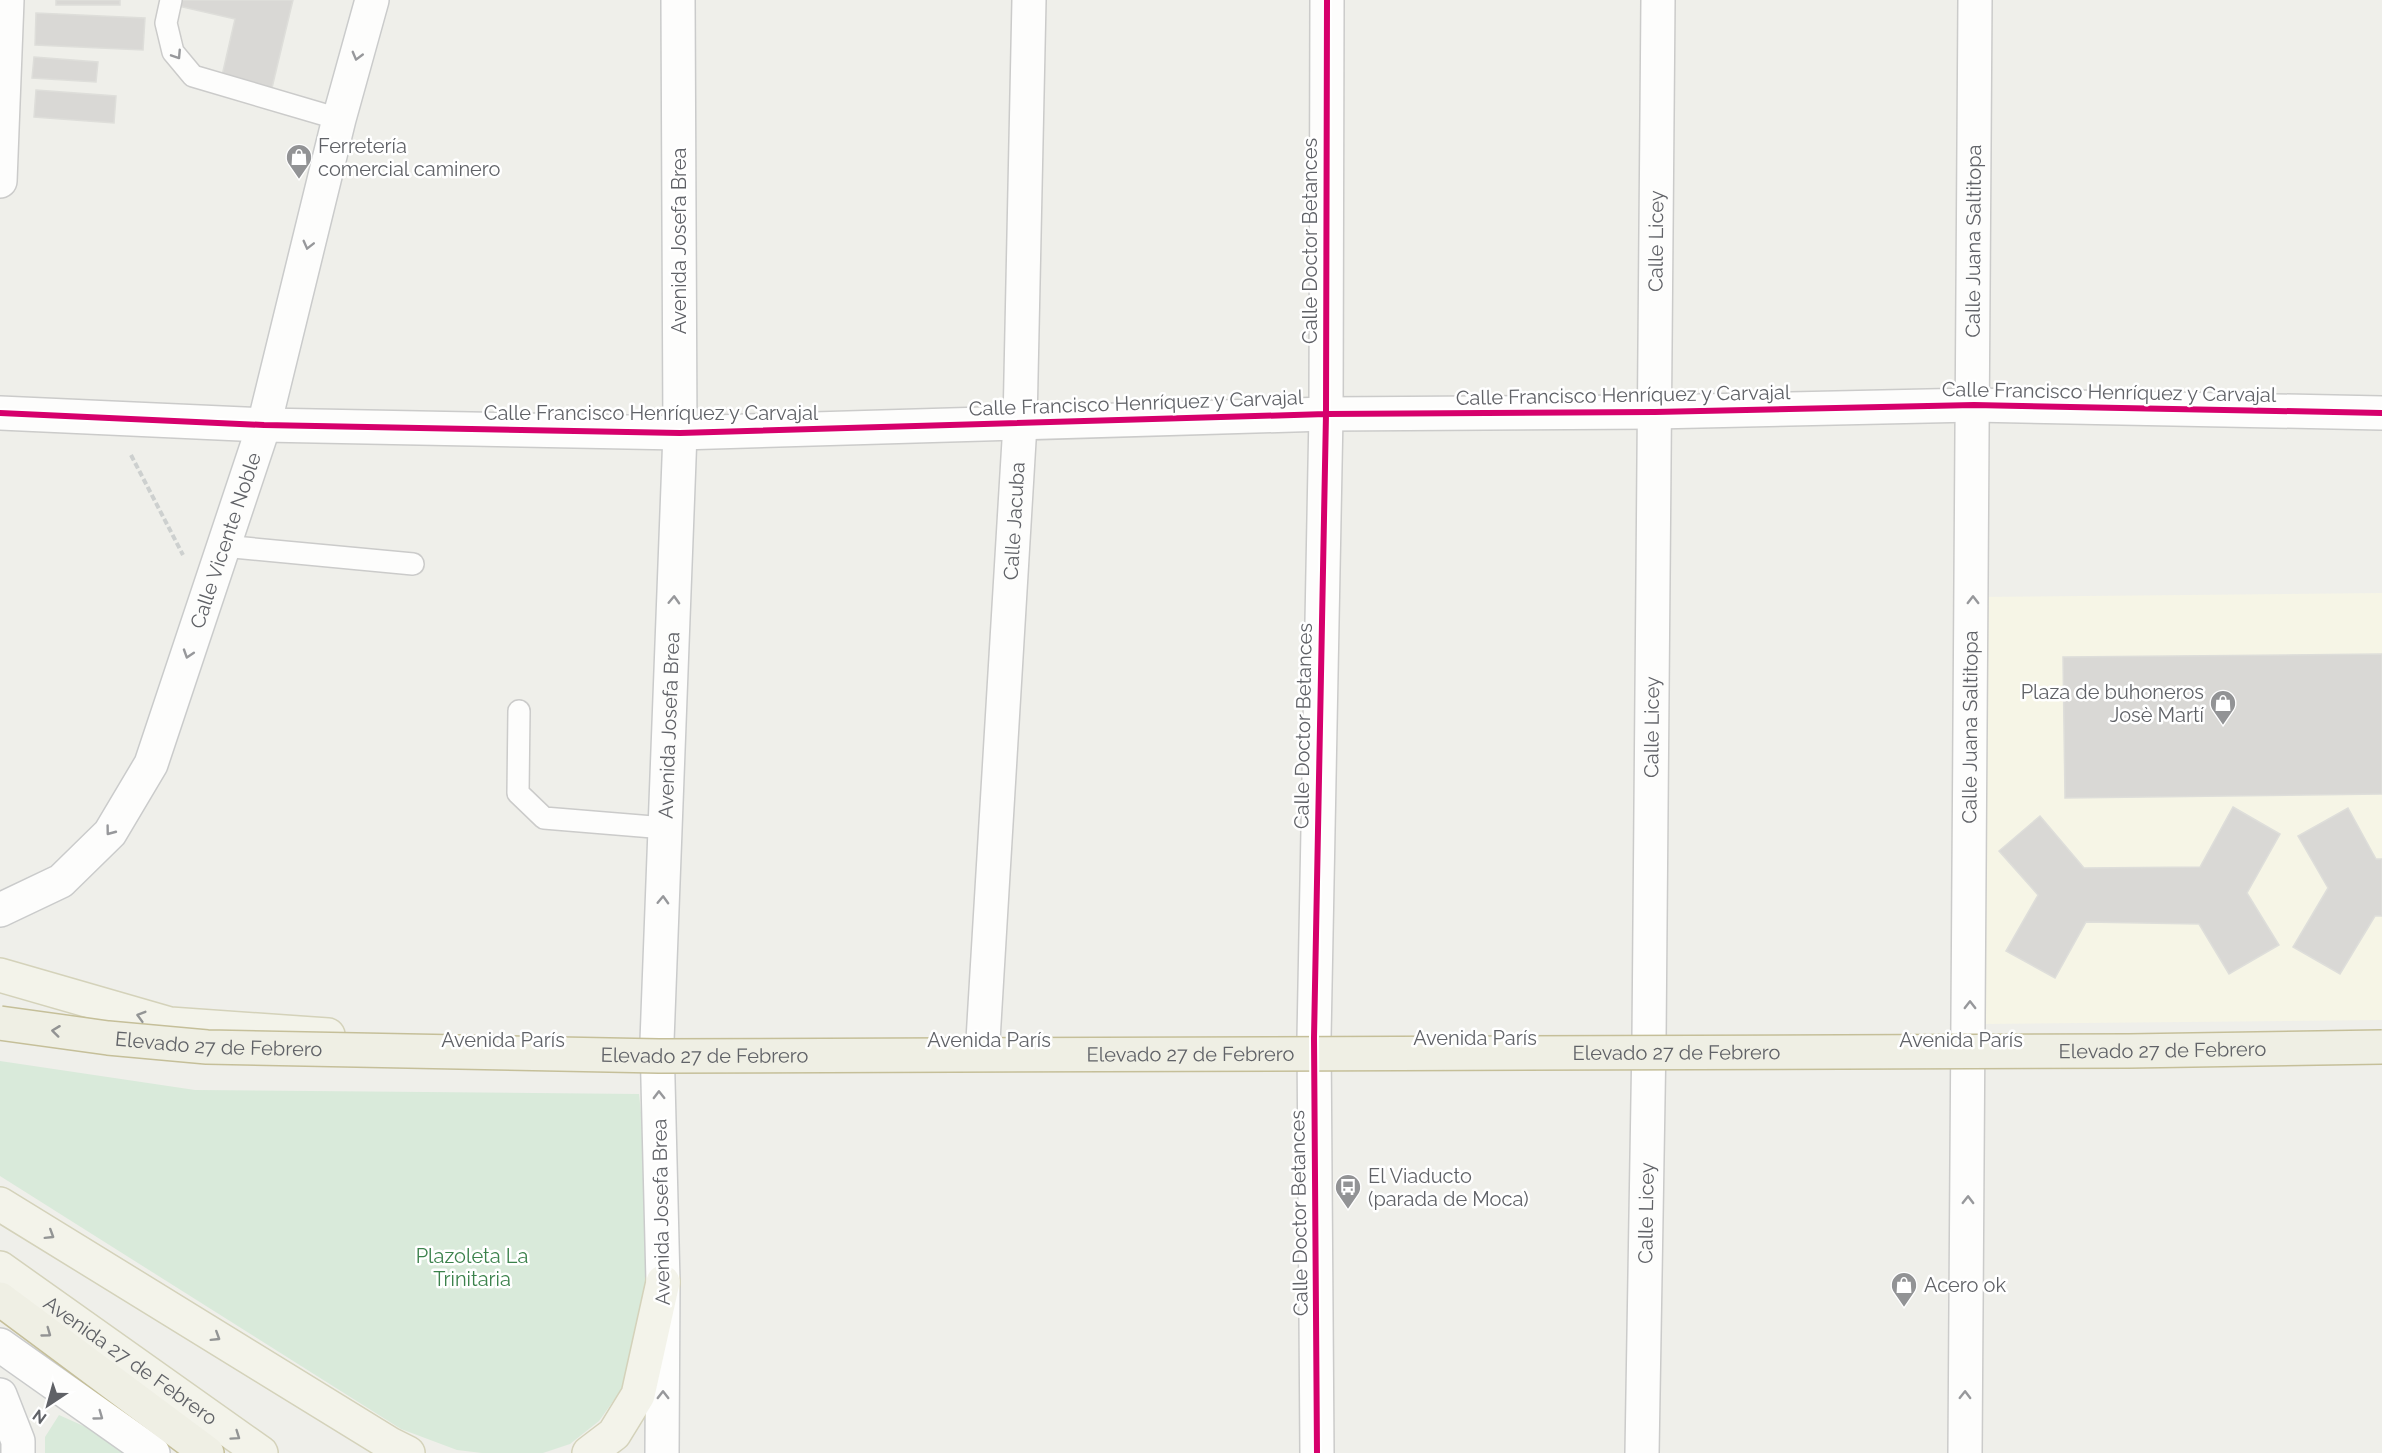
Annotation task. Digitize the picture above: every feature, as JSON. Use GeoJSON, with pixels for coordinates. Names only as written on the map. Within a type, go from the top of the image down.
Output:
{"type":"FeatureCollection","features":[{"type":"Feature","properties":{"kind":"highway","name":"Elevado 27 de Febrero"},"geometry":{"type":"LineString","coordinates":[[0,1023],[108,1038],[207,1047],[659,1056],[2129,1051],[2382,1047]]}},
{"type":"Feature","properties":{"kind":"highway"},"geometry":{"type":"LineString","coordinates":[[0,1299],[207,1453]]}},
{"type":"Feature","properties":{"kind":"main road","name":"Avenida París"},"geometry":{"type":"LineString","coordinates":[[0,975],[170,1024],[392,1039],[657,1041],[1648,1038],[1969,1041],[2382,1031]]}},
{"type":"Feature","properties":{"kind":"main road"},"geometry":{"type":"LineString","coordinates":[[0,1204],[408,1453]]}},
{"type":"Feature","properties":{"kind":"main road","name":"Avenida 27 de Febrero"},"geometry":{"type":"LineString","coordinates":[[0,1268],[261,1453]]}},
{"type":"Feature","properties":{"kind":"main road"},"geometry":{"type":"LineString","coordinates":[[589,1453],[614,1434],[638,1395],[663,1282]]}},
{"type":"Feature","properties":{"kind":"street"},"geometry":{"type":"LineString","coordinates":[[0,179],[7,0]]}},
{"type":"Feature","properties":{"kind":"street","name":"Calle Vicente Noble"},"geometry":{"type":"LineString","coordinates":[[0,910],[62,881],[110,833],[151,764],[264,425],[339,119],[372,0]]}},
{"type":"Feature","properties":{"kind":"street","name":"Avenida Josefa Brea"},"geometry":{"type":"LineString","coordinates":[[662,1453],[663,1282],[657,1041],[680,433],[678,0]]}},
{"type":"Feature","properties":{"kind":"street","name":"Calle Jacuba"},"geometry":{"type":"LineString","coordinates":[[983,1040],[1020,424],[1029,0]]}},
{"type":"Feature","properties":{"kind":"street","name":"Calle Doctor Betances"},"geometry":{"type":"LineString","coordinates":[[1317,1453],[1314,1038],[1326,414],[1327,0]]}},
{"type":"Feature","properties":{"kind":"street","name":"Calle Licey"},"geometry":{"type":"LineString","coordinates":[[1642,1453],[1658,0]]}},
{"type":"Feature","properties":{"kind":"street","name":"Calle Juana Saltitopa"},"geometry":{"type":"LineString","coordinates":[[1965,1453],[1975,0]]}},
{"type":"Feature","properties":{"kind":"street","name":"Calle Francisco Henríquez y Carvajal"},"geometry":{"type":"LineString","coordinates":[[0,413],[264,425],[680,433],[1326,414],[1655,412],[1974,405],[2382,413]]}},
{"type":"Feature","properties":{"kind":"street"},"geometry":{"type":"LineString","coordinates":[[0,1345],[153,1453]]}},
{"type":"Feature","properties":{"kind":"street"},"geometry":{"type":"LineString","coordinates":[[0,1395],[18,1441],[18,1453]]}},
{"type":"Feature","properties":{"kind":"lane"},"geometry":{"type":"LineString","coordinates":[[171,0],[166,23],[173,52],[193,76],[339,119]]}},
{"type":"Feature","properties":{"kind":"lane"},"geometry":{"type":"LineString","coordinates":[[223,546],[413,564]]}},
{"type":"Feature","properties":{"kind":"lane"},"geometry":{"type":"LineString","coordinates":[[519,711],[518,793],[544,818],[665,828]]}},
{"type":"Feature","properties":{"kind":"path"},"geometry":{"type":"LineString","coordinates":[[111,417],[206,598]]}},
{"type":"Feature","properties":{"kind":"shaded area"},"geometry":{"type":"Polygon","coordinates":[[[2382,593],[2382,1020],[1981,1024],[1974,597],[2382,593]]]}},
{"type":"Feature","properties":{"kind":"green space","name":"Plazoleta La Trinitaria"},"geometry":{"type":"Polygon","coordinates":[[[0,1061],[195,1090],[639,1094],[649,1184],[646,1290],[629,1379],[599,1421],[570,1444],[543,1453],[482,1453],[457,1450],[401,1429],[0,1176],[0,1061]]]}},
{"type":"Feature","properties":{"kind":"green space"},"geometry":{"type":"Polygon","coordinates":[[[59,1415],[88,1428],[124,1453],[45,1453],[45,1437],[59,1415]]]}},
{"type":"Feature","properties":{"kind":"building"},"geometry":{"type":"Polygon","coordinates":[[[56,0],[120,0],[120,5],[56,5],[56,0]]]}},
{"type":"Feature","properties":{"kind":"building"},"geometry":{"type":"Polygon","coordinates":[[[179,0],[293,0],[271,92],[221,80],[235,19],[178,6],[179,0]]]}},
{"type":"Feature","properties":{"kind":"building"},"geometry":{"type":"Polygon","coordinates":[[[36,13],[145,18],[143,50],[35,45],[36,13]]]}},
{"type":"Feature","properties":{"kind":"building"},"geometry":{"type":"Polygon","coordinates":[[[34,57],[98,62],[96,82],[32,78],[34,57]]]}},
{"type":"Feature","properties":{"kind":"building"},"geometry":{"type":"Polygon","coordinates":[[[36,90],[116,96],[114,123],[34,117],[36,90]]]}},
{"type":"Feature","properties":{"kind":"building","name":"Plaza de buhoneros Josè Martí"},"geometry":{"type":"Polygon","coordinates":[[[2382,654],[2382,794],[2065,798],[2063,657],[2382,654]]]}},
{"type":"Feature","properties":{"kind":"building"},"geometry":{"type":"Polygon","coordinates":[[[2233,807],[2280,834],[2247,893],[2279,945],[2229,974],[2199,924],[2086,922],[2055,978],[2006,951],[2038,895],[1999,851],[2040,816],[2084,868],[2200,867],[2233,807]]]}},
{"type":"Feature","properties":{"kind":"building"},"geometry":{"type":"Polygon","coordinates":[[[2348,808],[2376,859],[2382,859],[2382,916],[2375,916],[2340,974],[2293,947],[2328,888],[2298,836],[2348,808]]]}},
{"type":"Feature","properties":{"kind":"cycle path"},"geometry":{"type":"LineString","coordinates":[[1317,1453],[1314,1038],[1326,414],[1327,0]]}},
{"type":"Feature","properties":{"kind":"cycle path"},"geometry":{"type":"LineString","coordinates":[[0,413],[264,425],[680,433],[1326,414],[1655,412],[1974,405],[2382,413]]}},
{"type":"Feature","properties":{"kind":"place","name":"Ferretería comercial caminero"},"geometry":{"type":"Point","coordinates":[299,180]}},
{"type":"Feature","properties":{"kind":"place","name":"Plaza de buhoneros Josè Martí"},"geometry":{"type":"Point","coordinates":[2223,726]}},
{"type":"Feature","properties":{"kind":"place","name":"El Viaducto (parada de Moca)"},"geometry":{"type":"Point","coordinates":[1348,1210]}},
{"type":"Feature","properties":{"kind":"place","name":"Acero ok"},"geometry":{"type":"Point","coordinates":[1904,1308]}}]}
